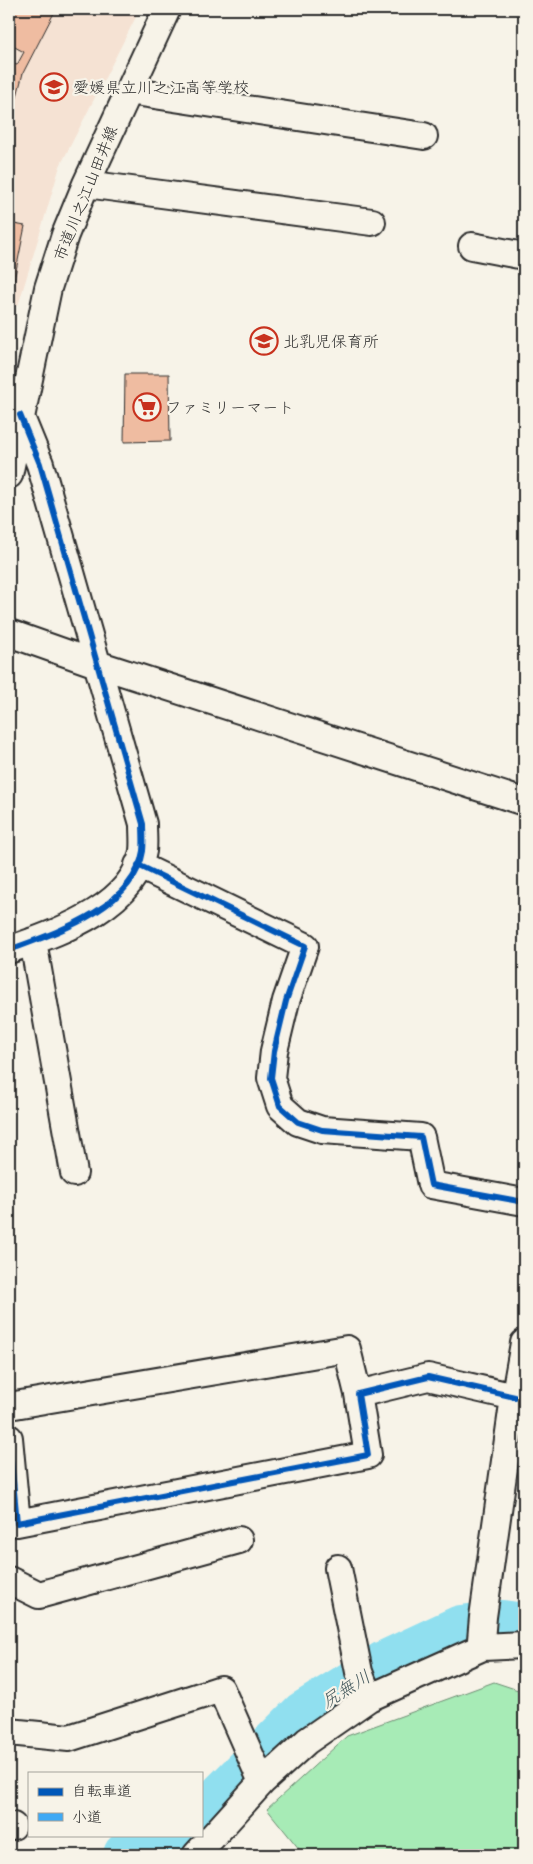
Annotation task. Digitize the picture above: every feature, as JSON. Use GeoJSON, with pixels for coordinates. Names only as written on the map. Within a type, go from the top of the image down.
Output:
{"type":"FeatureCollection","features":[{"type":"Feature","properties":{"kind":"street","name":"市道川之江山田井線"},"geometry":{"type":"LineString","coordinates":[[9,475],[48,288],[65,235],[86,184],[167,9]]}},
{"type":"Feature","properties":{"kind":"street"},"geometry":{"type":"LineString","coordinates":[[128,91],[424,136]]}},
{"type":"Feature","properties":{"kind":"street"},"geometry":{"type":"LineString","coordinates":[[86,184],[372,222]]}},
{"type":"Feature","properties":{"kind":"street"},"geometry":{"type":"LineString","coordinates":[[472,246],[524,256]]}},
{"type":"Feature","properties":{"kind":"street"},"geometry":{"type":"LineString","coordinates":[[9,950],[63,930],[121,893],[135,872],[143,852],[143,824],[98,664],[40,464],[20,415]]}},
{"type":"Feature","properties":{"kind":"street"},"geometry":{"type":"LineString","coordinates":[[9,633],[98,664],[524,802]]}},
{"type":"Feature","properties":{"kind":"street"},"geometry":{"type":"LineString","coordinates":[[138,865],[305,946],[286,1001],[274,1051],[271,1078],[280,1106],[298,1122],[322,1130],[421,1137],[431,1185],[524,1202]]}},
{"type":"Feature","properties":{"kind":"street"},"geometry":{"type":"LineString","coordinates":[[33,941],[74,1173]]}},
{"type":"Feature","properties":{"kind":"street"},"geometry":{"type":"LineString","coordinates":[[482,1635],[524,1343]]}},
{"type":"Feature","properties":{"kind":"street"},"geometry":{"type":"LineString","coordinates":[[9,1406],[347,1349],[358,1394],[368,1455],[17,1523],[9,1438]]}},
{"type":"Feature","properties":{"kind":"street"},"geometry":{"type":"LineString","coordinates":[[358,1394],[428,1377],[515,1397]]}},
{"type":"Feature","properties":{"kind":"street"},"geometry":{"type":"LineString","coordinates":[[9,1580],[39,1595],[239,1540]]}},
{"type":"Feature","properties":{"kind":"street"},"geometry":{"type":"LineString","coordinates":[[338,1568],[359,1672],[369,1697]]}},
{"type":"Feature","properties":{"kind":"street"},"geometry":{"type":"LineString","coordinates":[[196,1855],[258,1773],[369,1697],[482,1635],[524,1645]]}},
{"type":"Feature","properties":{"kind":"street"},"geometry":{"type":"LineString","coordinates":[[9,1732],[69,1738],[221,1689],[258,1773]]}},
{"type":"Feature","properties":{"kind":"shaded area","name":"愛媛県立川之江高等学校"},"geometry":{"type":"Polygon","coordinates":[[[9,9],[140,9],[60,166],[18,306],[9,304],[9,9]]]}},
{"type":"Feature","properties":{"kind":"green space"},"geometry":{"type":"Polygon","coordinates":[[[494,1682],[524,1692],[524,1855],[304,1855],[267,1809],[347,1736],[494,1682]]]}},
{"type":"Feature","properties":{"kind":"building"},"geometry":{"type":"Polygon","coordinates":[[[9,9],[56,9],[23,73],[9,128],[9,63],[17,65],[24,52],[9,44],[9,9]]]}},
{"type":"Feature","properties":{"kind":"building"},"geometry":{"type":"Polygon","coordinates":[[[9,223],[25,226],[9,305],[9,223]]]}},
{"type":"Feature","properties":{"kind":"building","name":"ファミリーマート"},"geometry":{"type":"Polygon","coordinates":[[[125,374],[169,374],[170,441],[124,442],[125,374]]]}},
{"type":"Feature","properties":{"kind":"waterway","name":"尻無川"},"geometry":{"type":"LineString","coordinates":[[202,1817],[304,1715],[386,1664],[461,1629],[502,1624],[524,1627]]}},
{"type":"Feature","properties":{"kind":"waterway","name":"尻無川"},"geometry":{"type":"LineString","coordinates":[[127,1855],[180,1836]]}},
{"type":"Feature","properties":{"kind":"cycle path"},"geometry":{"type":"LineString","coordinates":[[9,950],[69,926],[90,916],[109,903],[125,888],[137,871],[143,851],[143,824],[40,464],[20,415]]}},
{"type":"Feature","properties":{"kind":"cycle path"},"geometry":{"type":"LineString","coordinates":[[138,865],[305,946],[286,1001],[274,1051],[271,1078],[280,1106],[298,1122],[322,1130],[421,1137],[431,1185],[524,1202]]}},
{"type":"Feature","properties":{"kind":"cycle path"},"geometry":{"type":"LineString","coordinates":[[9,1438],[17,1523],[368,1455],[358,1394],[428,1377],[515,1397]]}},
{"type":"Feature","properties":{"kind":"place","name":"愛媛県立川之江高等学校"},"geometry":{"type":"Point","coordinates":[54,87]}},
{"type":"Feature","properties":{"kind":"place","name":"北乳児保育所"},"geometry":{"type":"Point","coordinates":[264,341]}},
{"type":"Feature","properties":{"kind":"place","name":"ファミリーマート"},"geometry":{"type":"Point","coordinates":[147,407]}}]}
